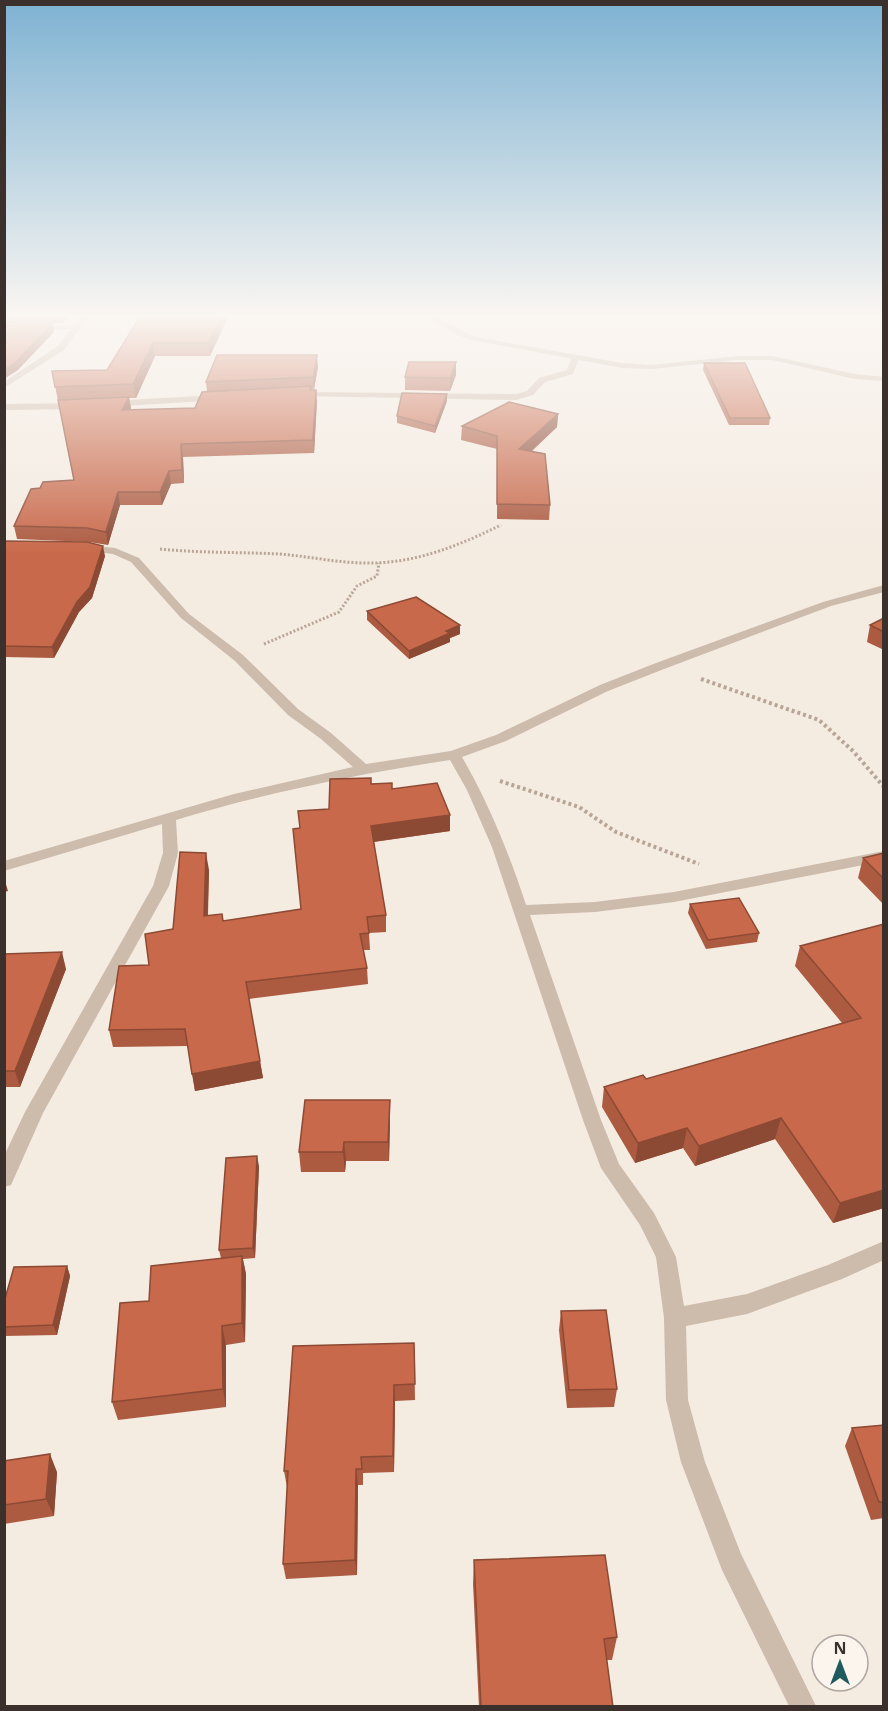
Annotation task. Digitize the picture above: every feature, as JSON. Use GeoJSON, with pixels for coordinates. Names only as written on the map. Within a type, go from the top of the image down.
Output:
{"type":"FeatureCollection","features":[{"type":"Feature","properties":{"kind":"street"},"geometry":{"type":"LineString","coordinates":[[409,395],[516,397],[524,395]]}},
{"type":"Feature","properties":{"kind":"street"},"geometry":{"type":"LineString","coordinates":[[96,405],[227,397]]}},
{"type":"Feature","properties":{"kind":"street"},"geometry":{"type":"LineString","coordinates":[[4,407],[85,406]]}},
{"type":"Feature","properties":{"kind":"street"},"geometry":{"type":"LineString","coordinates":[[77,547],[115,551],[135,560],[185,616],[240,658],[293,712],[326,735],[363,769]]}},
{"type":"Feature","properties":{"kind":"street"},"geometry":{"type":"LineString","coordinates":[[4,866],[239,797],[363,769],[458,762],[501,738],[604,688],[827,604],[884,588]]}},
{"type":"Feature","properties":{"kind":"street"},"geometry":{"type":"LineString","coordinates":[[458,762],[499,847],[592,1120],[611,1168],[647,1219],[666,1257],[675,1318],[677,1400],[693,1462],[731,1561],[803,1707]]}},
{"type":"Feature","properties":{"kind":"street"},"geometry":{"type":"LineString","coordinates":[[4,1179],[34,1112],[161,886],[168,866],[172,843],[169,819]]}},
{"type":"Feature","properties":{"kind":"street"},"geometry":{"type":"LineString","coordinates":[[520,910],[595,907],[674,897],[884,856]]}},
{"type":"Feature","properties":{"kind":"street"},"geometry":{"type":"LineString","coordinates":[[675,1318],[747,1304],[835,1272],[884,1250]]}},
{"type":"Feature","properties":{"kind":"path"},"geometry":{"type":"LineString","coordinates":[[115,551],[148,549],[203,554],[276,554],[379,563],[429,555],[455,548],[501,525]]}},
{"type":"Feature","properties":{"kind":"path"},"geometry":{"type":"LineString","coordinates":[[240,658],[268,642],[339,612],[357,586],[377,576],[379,563]]}},
{"type":"Feature","properties":{"kind":"path"},"geometry":{"type":"LineString","coordinates":[[660,666],[819,720],[853,751],[884,787]]}},
{"type":"Feature","properties":{"kind":"path"},"geometry":{"type":"LineString","coordinates":[[458,762],[579,807],[616,832],[700,864]]}},
{"type":"Feature","properties":{"kind":"building"},"geometry":{"type":"Polygon","coordinates":[[[201,395],[316,395],[313,440],[181,444],[182,470],[169,471],[160,492],[118,492],[106,532],[87,528],[14,526],[31,489],[40,488],[43,482],[74,480],[58,400],[129,397],[122,410],[195,408],[201,395]]]}},
{"type":"Feature","properties":{"kind":"building"},"geometry":{"type":"Polygon","coordinates":[[[402,395],[447,395],[435,426],[397,416],[402,395]]]}},
{"type":"Feature","properties":{"kind":"building"},"geometry":{"type":"Polygon","coordinates":[[[719,395],[759,395],[770,418],[730,418],[719,395]]]}},
{"type":"Feature","properties":{"kind":"building"},"geometry":{"type":"Polygon","coordinates":[[[509,402],[558,414],[519,449],[545,454],[550,505],[497,504],[497,436],[462,426],[509,402]]]}},
{"type":"Feature","properties":{"kind":"building"},"geometry":{"type":"Polygon","coordinates":[[[4,541],[87,542],[103,546],[90,587],[77,602],[52,647],[4,646],[4,541]]]}},
{"type":"Feature","properties":{"kind":"building"},"geometry":{"type":"Polygon","coordinates":[[[416,597],[460,625],[446,631],[450,633],[409,651],[367,611],[416,597]]]}},
{"type":"Feature","properties":{"kind":"building"},"geometry":{"type":"Polygon","coordinates":[[[884,618],[884,632],[870,625],[884,618]]]}},
{"type":"Feature","properties":{"kind":"building"},"geometry":{"type":"Polygon","coordinates":[[[371,778],[371,784],[392,783],[392,789],[437,783],[450,815],[371,826],[386,915],[367,917],[369,933],[360,934],[367,968],[246,982],[260,1061],[192,1074],[185,1029],[109,1030],[119,966],[149,965],[145,934],[173,929],[180,852],[206,853],[204,916],[222,914],[223,921],[301,909],[293,829],[300,828],[298,811],[329,809],[330,779],[371,778]]]}},
{"type":"Feature","properties":{"kind":"building"},"geometry":{"type":"Polygon","coordinates":[[[884,853],[884,879],[863,858],[884,853]]]}},
{"type":"Feature","properties":{"kind":"building"},"geometry":{"type":"Polygon","coordinates":[[[739,898],[759,933],[708,940],[690,904],[739,898]]]}},
{"type":"Feature","properties":{"kind":"building"},"geometry":{"type":"Polygon","coordinates":[[[884,924],[884,1190],[840,1203],[781,1118],[699,1146],[687,1128],[638,1143],[604,1087],[643,1075],[646,1079],[861,1018],[800,946],[884,924]]]}},
{"type":"Feature","properties":{"kind":"building"},"geometry":{"type":"Polygon","coordinates":[[[62,952],[15,1071],[4,1071],[4,954],[62,952]]]}},
{"type":"Feature","properties":{"kind":"building"},"geometry":{"type":"Polygon","coordinates":[[[305,1100],[390,1100],[388,1142],[344,1142],[343,1152],[299,1152],[305,1100]]]}},
{"type":"Feature","properties":{"kind":"building"},"geometry":{"type":"Polygon","coordinates":[[[257,1156],[253,1248],[219,1250],[226,1158],[257,1156]]]}},
{"type":"Feature","properties":{"kind":"building"},"geometry":{"type":"Polygon","coordinates":[[[242,1256],[242,1323],[222,1326],[223,1389],[112,1402],[120,1303],[149,1301],[151,1266],[242,1256]]]}},
{"type":"Feature","properties":{"kind":"building"},"geometry":{"type":"Polygon","coordinates":[[[67,1266],[53,1325],[4,1327],[4,1302],[14,1267],[67,1266]]]}},
{"type":"Feature","properties":{"kind":"building"},"geometry":{"type":"Polygon","coordinates":[[[606,1310],[617,1389],[569,1390],[561,1311],[606,1310]]]}},
{"type":"Feature","properties":{"kind":"building"},"geometry":{"type":"Polygon","coordinates":[[[414,1343],[415,1384],[394,1385],[393,1456],[361,1457],[362,1469],[356,1469],[355,1560],[283,1564],[288,1471],[284,1471],[293,1346],[414,1343]]]}},
{"type":"Feature","properties":{"kind":"building"},"geometry":{"type":"Polygon","coordinates":[[[884,1425],[884,1502],[879,1502],[852,1428],[884,1425]]]}},
{"type":"Feature","properties":{"kind":"building"},"geometry":{"type":"Polygon","coordinates":[[[50,1454],[46,1499],[4,1505],[4,1461],[50,1454]]]}},
{"type":"Feature","properties":{"kind":"building"},"geometry":{"type":"Polygon","coordinates":[[[605,1555],[617,1637],[604,1639],[613,1707],[481,1707],[474,1560],[605,1555]]]}}]}
